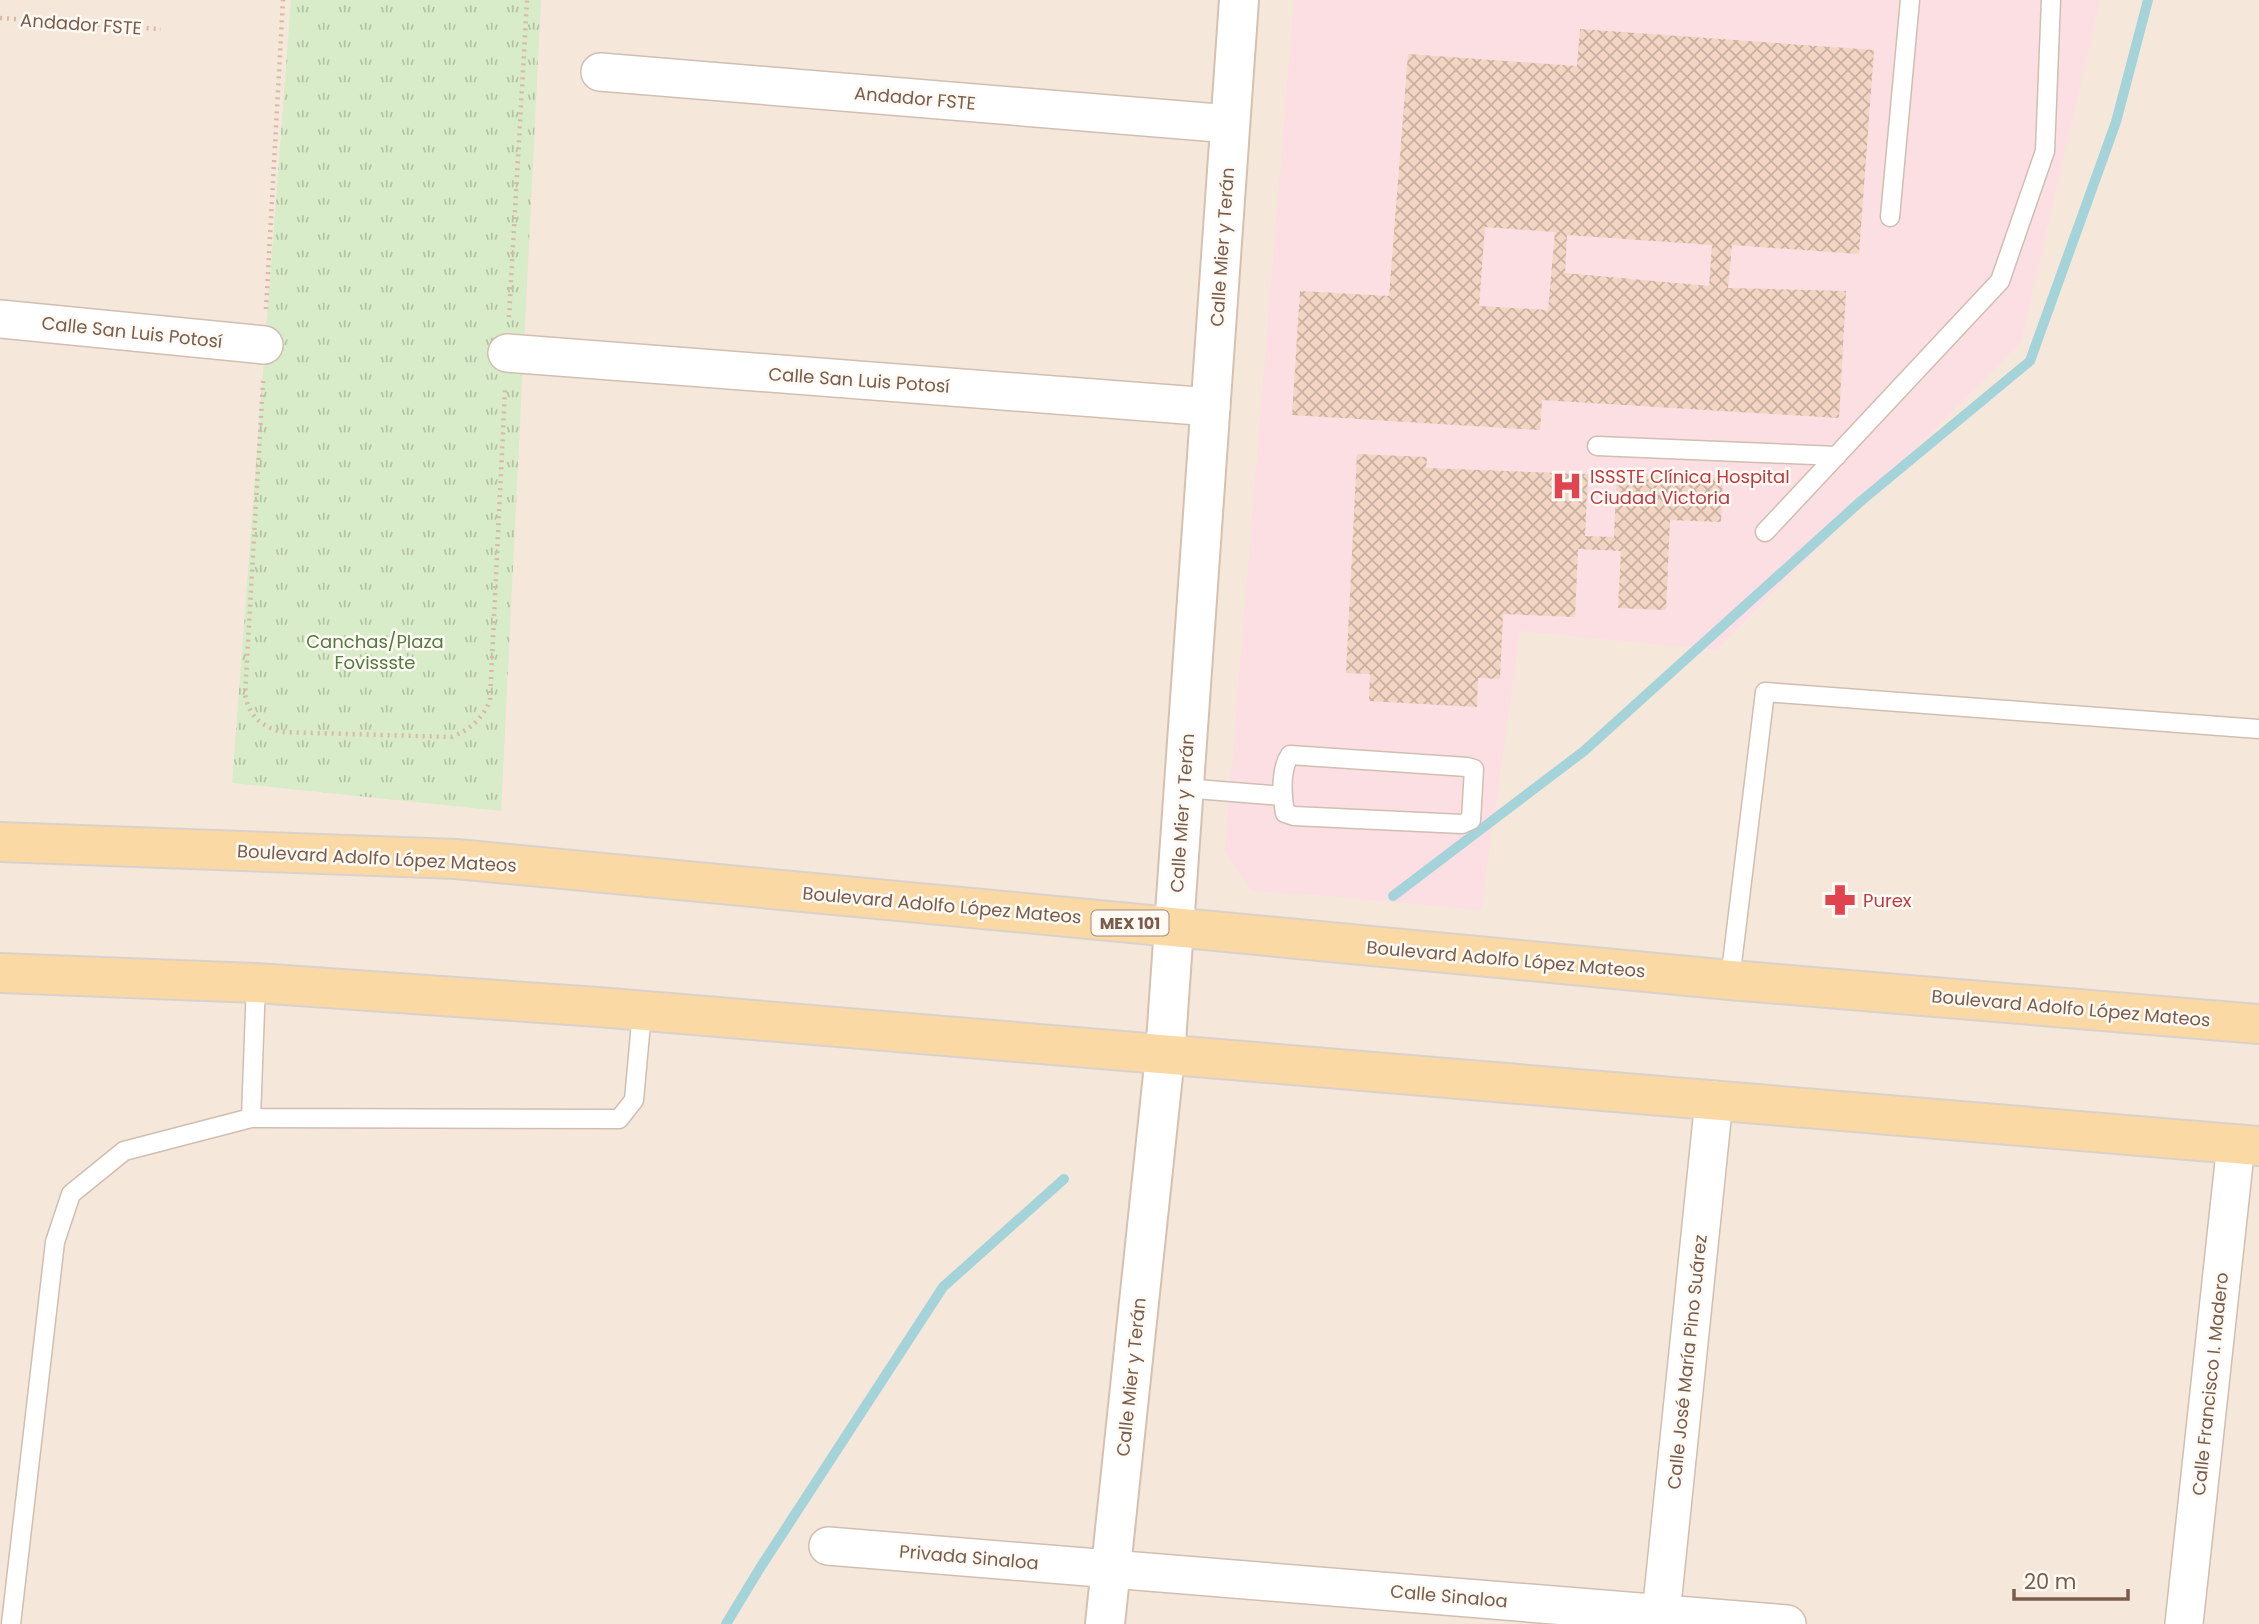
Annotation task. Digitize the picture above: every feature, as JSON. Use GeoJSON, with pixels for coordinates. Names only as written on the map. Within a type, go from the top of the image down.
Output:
{"type":"FeatureCollection","features":[{"type":"Feature","properties":{"kind":"main road","name":"Boulevard Adolfo López Mateos"},"geometry":{"type":"LineString","coordinates":[[0,842],[456,859],[1730,980],[2259,1024]]}},
{"type":"Feature","properties":{"kind":"main road"},"geometry":{"type":"LineString","coordinates":[[0,973],[256,983],[642,1012],[2248,1145]]}},
{"type":"Feature","properties":{"kind":"street","name":"Calle Mier y Terán"},"geometry":{"type":"LineString","coordinates":[[1105,1624],[1165,1056],[1239,0]]}},
{"type":"Feature","properties":{"kind":"street","name":"Andador FSTE"},"geometry":{"type":"LineString","coordinates":[[600,72],[1230,124]]}},
{"type":"Feature","properties":{"kind":"street","name":"Calle San Luis Potosí"},"geometry":{"type":"LineString","coordinates":[[0,319],[264,345]]}},
{"type":"Feature","properties":{"kind":"street","name":"Calle San Luis Potosí"},"geometry":{"type":"LineString","coordinates":[[507,353],[1211,407]]}},
{"type":"Feature","properties":{"kind":"street","name":"Calle José María Pino Suárez"},"geometry":{"type":"LineString","coordinates":[[1661,1619],[1714,1100]]}},
{"type":"Feature","properties":{"kind":"street","name":"Calle Francisco I. Madero"},"geometry":{"type":"LineString","coordinates":[[2184,1624],[2248,1145]]}},
{"type":"Feature","properties":{"kind":"street","name":"Privada Sinaloa"},"geometry":{"type":"LineString","coordinates":[[828,1546],[1111,1569]]}},
{"type":"Feature","properties":{"kind":"street","name":"Calle Sinaloa"},"geometry":{"type":"LineString","coordinates":[[1111,1569],[1661,1619],[1787,1624]]}},
{"type":"Feature","properties":{"kind":"lane"},"geometry":{"type":"LineString","coordinates":[[1890,217],[1910,0]]}},
{"type":"Feature","properties":{"kind":"lane"},"geometry":{"type":"LineString","coordinates":[[1765,532],[2000,281],[2045,151],[2051,0]]}},
{"type":"Feature","properties":{"kind":"lane"},"geometry":{"type":"LineString","coordinates":[[1597,446],[1837,456]]}},
{"type":"Feature","properties":{"kind":"lane"},"geometry":{"type":"LineString","coordinates":[[1730,980],[1765,692],[2259,729]]}},
{"type":"Feature","properties":{"kind":"lane"},"geometry":{"type":"LineString","coordinates":[[1290,755],[1474,769],[1471,820],[1462,824],[1294,816],[1285,813],[1283,796],[1285,762],[1290,755]]}},
{"type":"Feature","properties":{"kind":"lane"},"geometry":{"type":"LineString","coordinates":[[1183,788],[1283,796]]}},
{"type":"Feature","properties":{"kind":"lane"},"geometry":{"type":"LineString","coordinates":[[251,1118],[256,983]]}},
{"type":"Feature","properties":{"kind":"lane"},"geometry":{"type":"LineString","coordinates":[[11,1624],[55,1242],[71,1194],[124,1151],[251,1118],[619,1119],[634,1100],[642,1012]]}},
{"type":"Feature","properties":{"kind":"path"},"geometry":{"type":"LineString","coordinates":[[283,0],[245,695],[252,717],[266,727],[281,732],[451,737],[462,733],[484,713],[490,701],[527,0]]}},
{"type":"Feature","properties":{"kind":"path","name":"Andador FSTE"},"geometry":{"type":"LineString","coordinates":[[0,18],[162,29]]}},
{"type":"Feature","properties":{"kind":"shaded area"},"geometry":{"type":"Polygon","coordinates":[[[0,0],[2259,0],[2259,1624],[0,1624],[0,0]]]}},
{"type":"Feature","properties":{"kind":"shaded area","name":"ISSSTE Clínica Hospital Ciudad Victoria"},"geometry":{"type":"Polygon","coordinates":[[[1294,0],[2100,0],[2021,342],[1717,650],[1520,631],[1481,910],[1251,891],[1225,850],[1294,0]]]}},
{"type":"Feature","properties":{"kind":"green space","name":"Canchas/Plaza Fovissste"},"geometry":{"type":"Polygon","coordinates":[[[291,0],[541,0],[501,811],[232,783],[291,0]]]}},
{"type":"Feature","properties":{"kind":"building"},"geometry":{"type":"Polygon","coordinates":[[[1580,29],[1874,50],[1859,254],[1732,245],[1728,288],[1846,291],[1839,418],[1542,400],[1540,430],[1292,415],[1300,291],[1389,296],[1408,54],[1577,66],[1580,29]],[[1485,227],[1479,306],[1548,310],[1555,232],[1485,227]],[[1567,235],[1565,273],[1709,286],[1712,245],[1567,235]]]}},
{"type":"Feature","properties":{"kind":"building"},"geometry":{"type":"Polygon","coordinates":[[[1357,454],[1427,457],[1426,468],[1588,474],[1585,536],[1614,537],[1617,473],[1723,478],[1721,522],[1670,520],[1666,610],[1618,608],[1621,551],[1578,549],[1575,617],[1503,614],[1500,679],[1478,678],[1477,707],[1369,701],[1370,674],[1346,673],[1357,454]]]}},
{"type":"Feature","properties":{"kind":"waterway"},"geometry":{"type":"LineString","coordinates":[[1393,896],[1584,751],[1861,501],[2030,361],[2116,122],[2148,0]]}},
{"type":"Feature","properties":{"kind":"waterway"},"geometry":{"type":"LineString","coordinates":[[726,1624],[943,1287],[1064,1179]]}},
{"type":"Feature","properties":{"kind":"place","name":"ISSSTE Clínica Hospital Ciudad Victoria"},"geometry":{"type":"Point","coordinates":[1567,486]}},
{"type":"Feature","properties":{"kind":"place","name":"Purex"},"geometry":{"type":"Point","coordinates":[1840,900]}}]}
